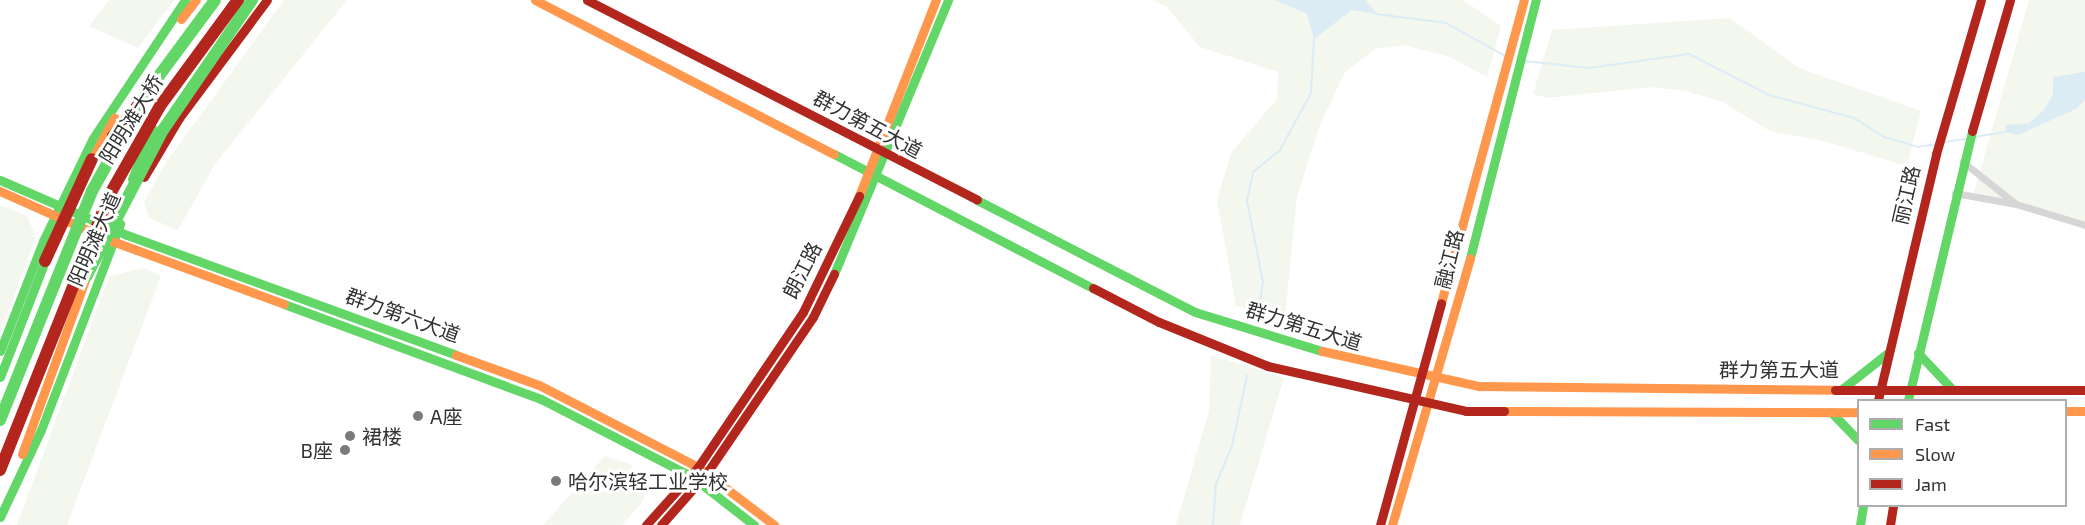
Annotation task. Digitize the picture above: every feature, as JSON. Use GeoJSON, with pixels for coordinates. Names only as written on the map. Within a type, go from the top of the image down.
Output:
{"type":"FeatureCollection","features":[{"type":"Feature","properties":{"kind":"main road"},"geometry":{"type":"LineString","coordinates":[[0,351],[56,212],[115,101],[185,0]]}},
{"type":"Feature","properties":{"kind":"main road"},"geometry":{"type":"LineString","coordinates":[[0,377],[52,241],[92,159],[144,71],[196,0]]}},
{"type":"Feature","properties":{"kind":"main road","name":"阳明滩大桥"},"geometry":{"type":"LineString","coordinates":[[0,420],[65,251],[147,92],[215,0]]}},
{"type":"Feature","properties":{"kind":"main road","name":"阳明滩大桥"},"geometry":{"type":"LineString","coordinates":[[0,470],[94,225],[160,106],[238,0]]}},
{"type":"Feature","properties":{"kind":"main road"},"geometry":{"type":"LineString","coordinates":[[130,186],[252,0]]}},
{"type":"Feature","properties":{"kind":"main road","name":"阳明滩大道"},"geometry":{"type":"LineString","coordinates":[[0,518],[41,430],[114,236],[179,118],[267,0]]}},
{"type":"Feature","properties":{"kind":"main road","name":"群力第五大道"},"geometry":{"type":"LineString","coordinates":[[536,0],[1159,322],[1226,351],[1268,366],[1431,406],[1522,413],[1857,412]]}},
{"type":"Feature","properties":{"kind":"main road","name":"群力第五大道"},"geometry":{"type":"LineString","coordinates":[[587,0],[1126,279],[1233,325],[1272,338],[1425,376],[1538,390],[1842,388],[1880,395],[1909,394],[1951,388],[2085,390]]}},
{"type":"Feature","properties":{"kind":"main road","name":"朗江路"},"geometry":{"type":"LineString","coordinates":[[661,525],[813,317],[873,174],[936,0]]}},
{"type":"Feature","properties":{"kind":"main road","name":"朗江路"},"geometry":{"type":"LineString","coordinates":[[881,153],[948,0]]}},
{"type":"Feature","properties":{"kind":"main road","name":"融江路"},"geometry":{"type":"LineString","coordinates":[[1519,44],[1524,0]]}},
{"type":"Feature","properties":{"kind":"main road","name":"融江路"},"geometry":{"type":"LineString","coordinates":[[1380,525],[1418,403],[1519,44],[1536,0]]}},
{"type":"Feature","properties":{"kind":"main road","name":"丽江路"},"geometry":{"type":"LineString","coordinates":[[1880,395],[1936,154],[1981,0]]}},
{"type":"Feature","properties":{"kind":"main road"},"geometry":{"type":"LineString","coordinates":[[1909,394],[1963,162],[2010,0]]}},
{"type":"Feature","properties":{"kind":"main road","name":"融江路"},"geometry":{"type":"LineString","coordinates":[[1392,525],[1439,378],[1509,78]]}},
{"type":"Feature","properties":{"kind":"main road"},"geometry":{"type":"LineString","coordinates":[[92,159],[147,92]]}},
{"type":"Feature","properties":{"kind":"main road"},"geometry":{"type":"LineString","coordinates":[[9,495],[86,277],[130,186],[160,106]]}},
{"type":"Feature","properties":{"kind":"main road","name":"群力第六大道"},"geometry":{"type":"LineString","coordinates":[[0,180],[56,212]]}},
{"type":"Feature","properties":{"kind":"main road","name":"群力第六大道"},"geometry":{"type":"LineString","coordinates":[[0,191],[540,399],[699,475],[774,525]]}},
{"type":"Feature","properties":{"kind":"main road"},"geometry":{"type":"LineString","coordinates":[[1842,388],[1889,352]]}},
{"type":"Feature","properties":{"kind":"main road"},"geometry":{"type":"LineString","coordinates":[[1918,353],[1951,388]]}},
{"type":"Feature","properties":{"kind":"main road"},"geometry":{"type":"LineString","coordinates":[[2067,411],[2085,411]]}},
{"type":"Feature","properties":{"kind":"main road"},"geometry":{"type":"LineString","coordinates":[[1831,412],[1857,439]]}},
{"type":"Feature","properties":{"kind":"main road","name":"群力第六大道"},"geometry":{"type":"LineString","coordinates":[[699,475],[754,525]]}},
{"type":"Feature","properties":{"kind":"main road","name":"朗江路"},"geometry":{"type":"LineString","coordinates":[[646,525],[699,475]]}},
{"type":"Feature","properties":{"kind":"main road"},"geometry":{"type":"LineString","coordinates":[[1860,525],[1863,507]]}},
{"type":"Feature","properties":{"kind":"main road"},"geometry":{"type":"LineString","coordinates":[[1890,525],[1893,507]]}},
{"type":"Feature","properties":{"kind":"street"},"geometry":{"type":"LineString","coordinates":[[1963,162],[2016,204]]}},
{"type":"Feature","properties":{"kind":"street"},"geometry":{"type":"LineString","coordinates":[[1955,194],[2016,204],[2085,225]]}},
{"type":"Feature","properties":{"kind":"shaded area"},"geometry":{"type":"Polygon","coordinates":[[[109,0],[174,0],[138,48],[89,26],[109,0]]]}},
{"type":"Feature","properties":{"kind":"shaded area"},"geometry":{"type":"Polygon","coordinates":[[[284,0],[347,0],[215,164],[178,230],[149,218],[144,202],[165,164],[284,0]]]}},
{"type":"Feature","properties":{"kind":"shaded area"},"geometry":{"type":"Polygon","coordinates":[[[1153,0],[1463,0],[1501,26],[1487,77],[1450,57],[1403,45],[1375,49],[1345,72],[1320,125],[1297,196],[1285,317],[1236,306],[1217,200],[1231,153],[1277,99],[1278,72],[1200,47],[1166,6],[1153,0]]]}},
{"type":"Feature","properties":{"kind":"shaded area"},"geometry":{"type":"Polygon","coordinates":[[[1275,0],[1366,0],[1377,14],[1352,10],[1314,39],[1307,14],[1275,0]]]}},
{"type":"Feature","properties":{"kind":"shaded area"},"geometry":{"type":"Polygon","coordinates":[[[2029,0],[2085,0],[2085,222],[1972,199],[2029,0]]]}},
{"type":"Feature","properties":{"kind":"shaded area"},"geometry":{"type":"Polygon","coordinates":[[[1730,18],[1799,68],[1921,111],[1907,166],[1823,141],[1770,131],[1721,101],[1685,91],[1650,87],[1548,98],[1533,94],[1552,30],[1730,18]]]}},
{"type":"Feature","properties":{"kind":"shaded area"},"geometry":{"type":"Polygon","coordinates":[[[2085,72],[2085,100],[2076,109],[2018,135],[2005,132],[2006,125],[2029,123],[2043,111],[2053,94],[2053,77],[2085,72]]]}},
{"type":"Feature","properties":{"kind":"shaded area"},"geometry":{"type":"Polygon","coordinates":[[[0,205],[27,216],[36,237],[0,334],[0,205]]]}},
{"type":"Feature","properties":{"kind":"shaded area"},"geometry":{"type":"Polygon","coordinates":[[[144,268],[161,276],[67,525],[17,525],[109,276],[144,268]]]}},
{"type":"Feature","properties":{"kind":"shaded area"},"geometry":{"type":"Polygon","coordinates":[[[1211,355],[1284,378],[1240,525],[1176,525],[1209,411],[1211,355]]]}},
{"type":"Feature","properties":{"kind":"shaded area"},"geometry":{"type":"Polygon","coordinates":[[[605,456],[630,464],[644,487],[644,500],[622,525],[543,525],[605,456]]]}},
{"type":"Feature","properties":{"kind":"waterway"},"geometry":{"type":"LineString","coordinates":[[1376,14],[1446,23],[1505,56]]}},
{"type":"Feature","properties":{"kind":"waterway"},"geometry":{"type":"LineString","coordinates":[[1259,309],[1263,282],[1247,201],[1253,172],[1280,150],[1311,93],[1314,38]]}},
{"type":"Feature","properties":{"kind":"waterway"},"geometry":{"type":"LineString","coordinates":[[1525,61],[1589,68],[1689,54],[1769,95],[1854,118],[1884,137],[1918,147],[1936,144]]}},
{"type":"Feature","properties":{"kind":"waterway"},"geometry":{"type":"LineString","coordinates":[[1974,137],[2007,132]]}},
{"type":"Feature","properties":{"kind":"waterway"},"geometry":{"type":"LineString","coordinates":[[1944,142],[1965,139]]}},
{"type":"Feature","properties":{"kind":"waterway"},"geometry":{"type":"LineString","coordinates":[[1213,525],[1216,484],[1232,446],[1247,376]]}},
{"type":"Feature","properties":{"kind":"traffic: fast"},"geometry":{"type":"LineString","coordinates":[[0,351],[43,241],[93,138],[185,0]]}},
{"type":"Feature","properties":{"kind":"traffic: fast"},"geometry":{"type":"LineString","coordinates":[[0,420],[92,191],[147,92],[215,0]]}},
{"type":"Feature","properties":{"kind":"traffic: fast"},"geometry":{"type":"LineString","coordinates":[[86,277],[163,130],[252,0]]}},
{"type":"Feature","properties":{"kind":"traffic: fast"},"geometry":{"type":"LineString","coordinates":[[834,274],[948,0]]}},
{"type":"Feature","properties":{"kind":"traffic: fast"},"geometry":{"type":"LineString","coordinates":[[1470,258],[1536,0]]}},
{"type":"Feature","properties":{"kind":"traffic: fast"},"geometry":{"type":"LineString","coordinates":[[132,179],[152,128]]}},
{"type":"Feature","properties":{"kind":"traffic: fast"},"geometry":{"type":"LineString","coordinates":[[1908,399],[1972,131]]}},
{"type":"Feature","properties":{"kind":"traffic: fast"},"geometry":{"type":"LineString","coordinates":[[834,154],[1093,288]]}},
{"type":"Feature","properties":{"kind":"traffic: fast"},"geometry":{"type":"LineString","coordinates":[[0,180],[127,235],[456,355]]}},
{"type":"Feature","properties":{"kind":"traffic: fast"},"geometry":{"type":"LineString","coordinates":[[977,200],[1195,312],[1322,351]]}},
{"type":"Feature","properties":{"kind":"traffic: fast"},"geometry":{"type":"LineString","coordinates":[[0,517],[41,430],[120,224]]}},
{"type":"Feature","properties":{"kind":"traffic: fast"},"geometry":{"type":"LineString","coordinates":[[0,377],[45,261]]}},
{"type":"Feature","properties":{"kind":"traffic: fast"},"geometry":{"type":"LineString","coordinates":[[284,304],[541,399],[691,476],[754,525]]}},
{"type":"Feature","properties":{"kind":"traffic: fast"},"geometry":{"type":"LineString","coordinates":[[1842,389],[1889,352]]}},
{"type":"Feature","properties":{"kind":"traffic: fast"},"geometry":{"type":"LineString","coordinates":[[1918,353],[1951,388]]}},
{"type":"Feature","properties":{"kind":"traffic: fast"},"geometry":{"type":"LineString","coordinates":[[1831,412],[1857,439]]}},
{"type":"Feature","properties":{"kind":"traffic: fast"},"geometry":{"type":"LineString","coordinates":[[1860,525],[1863,507]]}},
{"type":"Feature","properties":{"kind":"traffic: slow"},"geometry":{"type":"LineString","coordinates":[[181,19],[196,0]]}},
{"type":"Feature","properties":{"kind":"traffic: slow"},"geometry":{"type":"LineString","coordinates":[[535,0],[834,154]]}},
{"type":"Feature","properties":{"kind":"traffic: slow"},"geometry":{"type":"LineString","coordinates":[[859,196],[936,0]]}},
{"type":"Feature","properties":{"kind":"traffic: slow"},"geometry":{"type":"LineString","coordinates":[[1441,303],[1524,0]]}},
{"type":"Feature","properties":{"kind":"traffic: slow"},"geometry":{"type":"LineString","coordinates":[[92,159],[114,118]]}},
{"type":"Feature","properties":{"kind":"traffic: slow"},"geometry":{"type":"LineString","coordinates":[[0,191],[112,241],[284,304]]}},
{"type":"Feature","properties":{"kind":"traffic: slow"},"geometry":{"type":"LineString","coordinates":[[1392,525],[1470,258]]}},
{"type":"Feature","properties":{"kind":"traffic: slow"},"geometry":{"type":"LineString","coordinates":[[22,454],[86,277]]}},
{"type":"Feature","properties":{"kind":"traffic: slow"},"geometry":{"type":"LineString","coordinates":[[1322,351],[1479,386],[1835,390]]}},
{"type":"Feature","properties":{"kind":"traffic: slow"},"geometry":{"type":"LineString","coordinates":[[456,355],[539,385],[698,467],[774,525]]}},
{"type":"Feature","properties":{"kind":"traffic: slow"},"geometry":{"type":"LineString","coordinates":[[1504,411],[1857,412]]}},
{"type":"Feature","properties":{"kind":"traffic: slow"},"geometry":{"type":"LineString","coordinates":[[2067,411],[2085,411]]}},
{"type":"Feature","properties":{"kind":"traffic: jam"},"geometry":{"type":"LineString","coordinates":[[0,470],[110,194],[160,106],[238,0]]}},
{"type":"Feature","properties":{"kind":"traffic: jam"},"geometry":{"type":"LineString","coordinates":[[144,177],[179,118],[267,0]]}},
{"type":"Feature","properties":{"kind":"traffic: jam"},"geometry":{"type":"LineString","coordinates":[[587,0],[977,200]]}},
{"type":"Feature","properties":{"kind":"traffic: jam"},"geometry":{"type":"LineString","coordinates":[[1878,399],[1936,154],[1981,0]]}},
{"type":"Feature","properties":{"kind":"traffic: jam"},"geometry":{"type":"LineString","coordinates":[[1972,131],[2010,0]]}},
{"type":"Feature","properties":{"kind":"traffic: jam"},"geometry":{"type":"LineString","coordinates":[[111,135],[136,104]]}},
{"type":"Feature","properties":{"kind":"traffic: jam"},"geometry":{"type":"LineString","coordinates":[[45,261],[92,159]]}},
{"type":"Feature","properties":{"kind":"traffic: jam"},"geometry":{"type":"LineString","coordinates":[[646,525],[698,467],[803,312],[859,196]]}},
{"type":"Feature","properties":{"kind":"traffic: jam"},"geometry":{"type":"LineString","coordinates":[[661,525],[706,474],[813,317],[834,274]]}},
{"type":"Feature","properties":{"kind":"traffic: jam"},"geometry":{"type":"LineString","coordinates":[[1093,288],[1159,322],[1268,366],[1466,411],[1504,411]]}},
{"type":"Feature","properties":{"kind":"traffic: jam"},"geometry":{"type":"LineString","coordinates":[[1380,525],[1441,303]]}},
{"type":"Feature","properties":{"kind":"traffic: jam"},"geometry":{"type":"LineString","coordinates":[[1835,390],[2085,390]]}},
{"type":"Feature","properties":{"kind":"traffic: jam"},"geometry":{"type":"LineString","coordinates":[[1890,525],[1893,507]]}},
{"type":"Feature","properties":{"kind":"place","name":"A座"},"geometry":{"type":"Point","coordinates":[418,416]}},
{"type":"Feature","properties":{"kind":"place","name":"裙楼"},"geometry":{"type":"Point","coordinates":[350,436]}},
{"type":"Feature","properties":{"kind":"place","name":"B座"},"geometry":{"type":"Point","coordinates":[345,450]}},
{"type":"Feature","properties":{"kind":"place","name":"哈尔滨轻工业学校"},"geometry":{"type":"Point","coordinates":[556,481]}}]}
